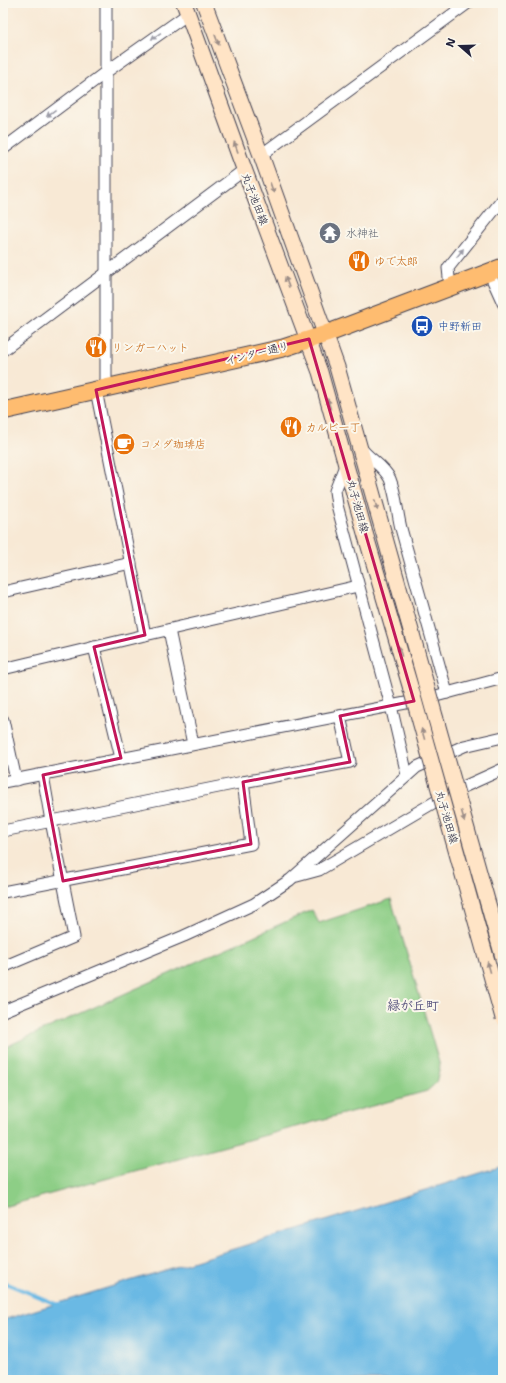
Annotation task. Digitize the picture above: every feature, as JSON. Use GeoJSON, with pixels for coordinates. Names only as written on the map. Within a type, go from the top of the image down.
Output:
{"type":"FeatureCollection","features":[{"type":"Feature","properties":{"kind":"main road","name":"インター通り"},"geometry":{"type":"LineString","coordinates":[[3,411],[283,348],[326,334],[496,270]]}},
{"type":"Feature","properties":{"kind":"street"},"geometry":{"type":"LineString","coordinates":[[106,3],[106,273],[101,389],[145,635]]}},
{"type":"Feature","properties":{"kind":"street","name":"丸子池田線"},"geometry":{"type":"LineString","coordinates":[[204,3],[261,155],[337,367],[503,957]]}},
{"type":"Feature","properties":{"kind":"street"},"geometry":{"type":"LineString","coordinates":[[261,155],[468,3]]}},
{"type":"Feature","properties":{"kind":"street"},"geometry":{"type":"LineString","coordinates":[[3,149],[106,72],[186,8]]}},
{"type":"Feature","properties":{"kind":"street","name":"丸子池田線"},"geometry":{"type":"LineString","coordinates":[[186,8],[244,170],[320,372],[503,1018]]}},
{"type":"Feature","properties":{"kind":"street"},"geometry":{"type":"LineString","coordinates":[[3,350],[244,170]]}},
{"type":"Feature","properties":{"kind":"street"},"geometry":{"type":"LineString","coordinates":[[450,287],[448,268],[503,199]]}},
{"type":"Feature","properties":{"kind":"street"},"geometry":{"type":"LineString","coordinates":[[496,270],[503,303]]}},
{"type":"Feature","properties":{"kind":"street"},"geometry":{"type":"LineString","coordinates":[[361,448],[367,456],[384,470],[392,486],[401,530],[447,693]]}},
{"type":"Feature","properties":{"kind":"street"},"geometry":{"type":"LineString","coordinates":[[346,463],[335,491],[336,505],[407,775]]}},
{"type":"Feature","properties":{"kind":"street"},"geometry":{"type":"LineString","coordinates":[[3,592],[131,563]]}},
{"type":"Feature","properties":{"kind":"street"},"geometry":{"type":"LineString","coordinates":[[3,669],[358,586]]}},
{"type":"Feature","properties":{"kind":"street"},"geometry":{"type":"LineString","coordinates":[[169,630],[194,744]]}},
{"type":"Feature","properties":{"kind":"street"},"geometry":{"type":"LineString","coordinates":[[94,647],[121,758]]}},
{"type":"Feature","properties":{"kind":"street"},"geometry":{"type":"LineString","coordinates":[[3,782],[390,706],[503,678]]}},
{"type":"Feature","properties":{"kind":"street"},"geometry":{"type":"LineString","coordinates":[[3,831],[243,782],[350,762],[340,716]]}},
{"type":"Feature","properties":{"kind":"street"},"geometry":{"type":"LineString","coordinates":[[3,720],[16,780]]}},
{"type":"Feature","properties":{"kind":"street"},"geometry":{"type":"LineString","coordinates":[[3,1011],[184,936],[254,904],[295,876],[417,767],[464,746],[503,737]]}},
{"type":"Feature","properties":{"kind":"street"},"geometry":{"type":"LineString","coordinates":[[295,876],[319,870],[450,793],[503,769]]}},
{"type":"Feature","properties":{"kind":"street"},"geometry":{"type":"LineString","coordinates":[[3,967],[74,937],[43,775]]}},
{"type":"Feature","properties":{"kind":"street"},"geometry":{"type":"LineString","coordinates":[[3,892],[251,844],[243,782]]}},
{"type":"Feature","properties":{"kind":"highlighted area"},"geometry":{"type":"Polygon","coordinates":[[[309,339],[414,701],[340,716],[350,762],[243,782],[251,844],[63,881],[43,775],[121,758],[94,647],[145,635],[96,390],[309,339]]]}},
{"type":"Feature","properties":{"kind":"green space"},"geometry":{"type":"Polygon","coordinates":[[[391,899],[440,1066],[436,1083],[427,1091],[3,1207],[3,1048],[312,910],[319,923],[391,899]]]}},
{"type":"Feature","properties":{"kind":"water"},"geometry":{"type":"Polygon","coordinates":[[[503,1166],[503,1380],[3,1380],[3,1320],[503,1166]]]}},
{"type":"Feature","properties":{"kind":"waterway"},"geometry":{"type":"LineString","coordinates":[[3,1282],[56,1304],[60,1304]]}},
{"type":"Feature","properties":{"kind":"place","name":"水神社"},"geometry":{"type":"Point","coordinates":[330,233]}},
{"type":"Feature","properties":{"kind":"place","name":"ゆで太郎"},"geometry":{"type":"Point","coordinates":[359,261]}},
{"type":"Feature","properties":{"kind":"place","name":"中野新田"},"geometry":{"type":"Point","coordinates":[422,326]}},
{"type":"Feature","properties":{"kind":"place","name":"リンガーハット"},"geometry":{"type":"Point","coordinates":[96,347]}},
{"type":"Feature","properties":{"kind":"place","name":"カルビ一丁"},"geometry":{"type":"Point","coordinates":[291,427]}},
{"type":"Feature","properties":{"kind":"place","name":"コメダ珈琲店"},"geometry":{"type":"Point","coordinates":[124,444]}},
{"type":"Feature","properties":{"kind":"district","name":"緑が丘町"},"geometry":{"type":"Point","coordinates":[413,1005]}}]}
